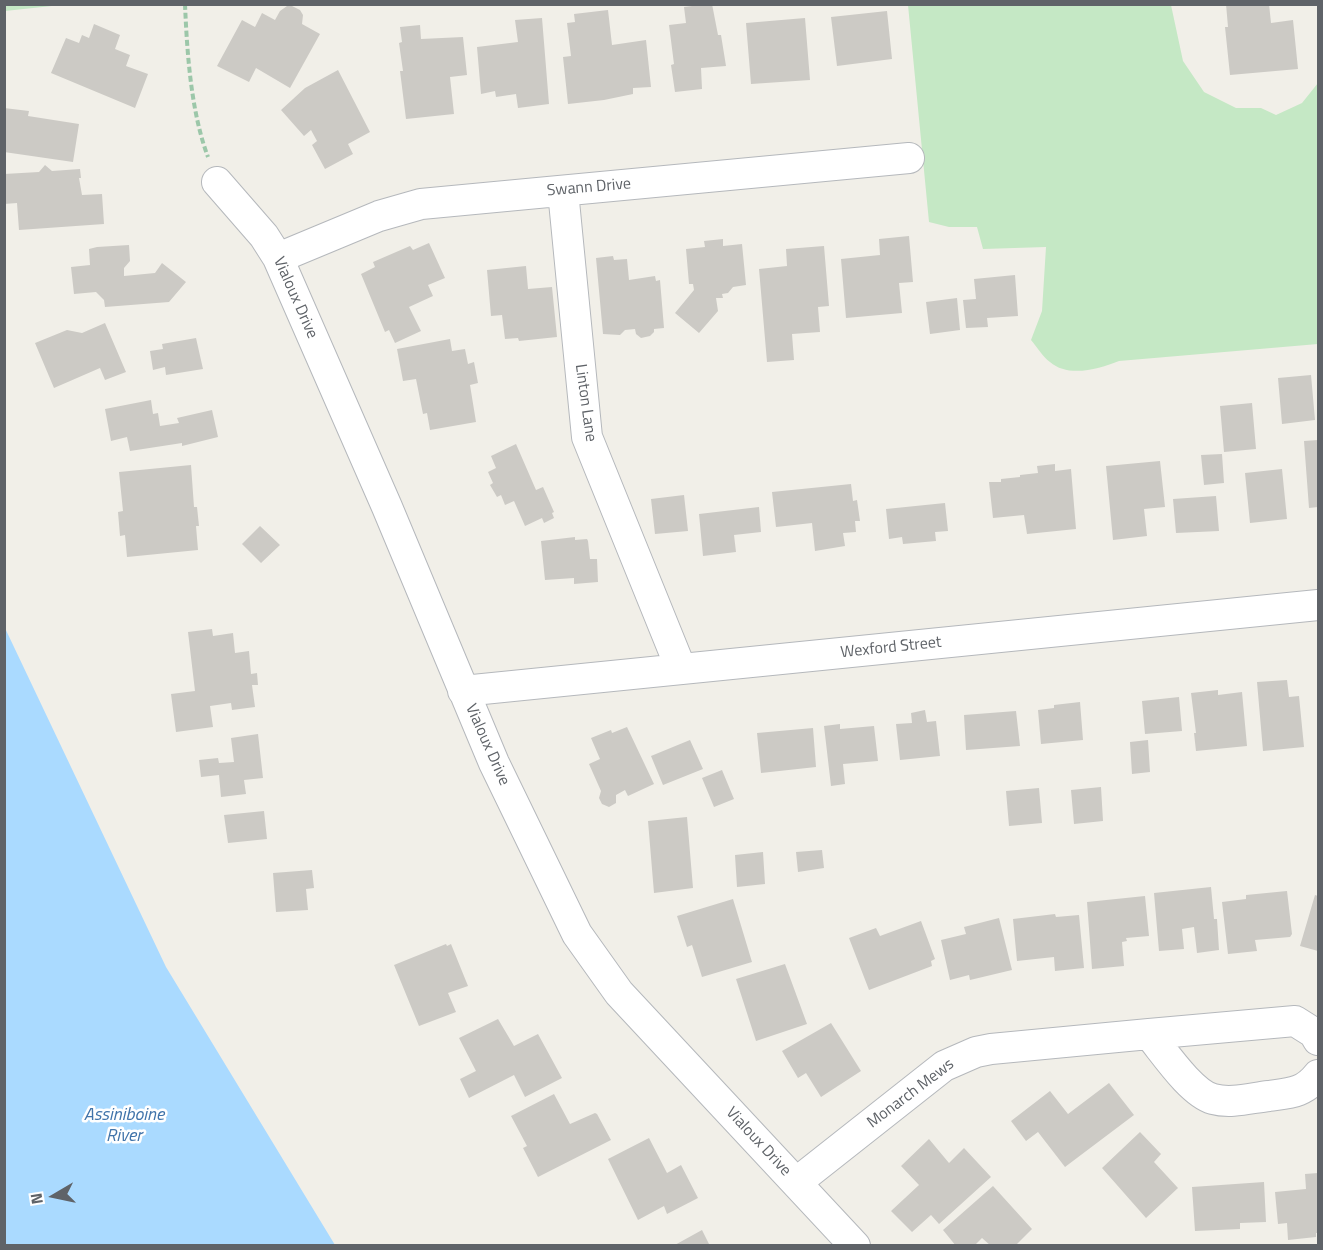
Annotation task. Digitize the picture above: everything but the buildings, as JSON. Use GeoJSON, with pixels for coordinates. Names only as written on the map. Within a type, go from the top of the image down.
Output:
{"type":"FeatureCollection","features":[{"type":"Feature","properties":{"kind":"street","name":"Swann Drive"},"geometry":{"type":"LineString","coordinates":[[278,258],[399,209],[421,204],[909,158]]}},
{"type":"Feature","properties":{"kind":"street","name":"Vialoux Drive"},"geometry":{"type":"LineString","coordinates":[[217,182],[264,236],[278,258],[387,507],[494,763],[562,905],[594,960],[647,1024],[855,1245]]}},
{"type":"Feature","properties":{"kind":"street","name":"Linton Lane"},"geometry":{"type":"LineString","coordinates":[[563,191],[587,437],[681,669]]}},
{"type":"Feature","properties":{"kind":"street","name":"Wexford Street"},"geometry":{"type":"LineString","coordinates":[[463,691],[1318,605]]}},
{"type":"Feature","properties":{"kind":"street","name":"Monarch Mews"},"geometry":{"type":"LineString","coordinates":[[797,1182],[944,1066],[960,1058],[991,1049],[1295,1021],[1314,1033],[1318,1040]]}},
{"type":"Feature","properties":{"kind":"street"},"geometry":{"type":"LineString","coordinates":[[1149,1034],[1193,1087],[1212,1099],[1229,1101],[1293,1092],[1310,1086],[1318,1076]]}},
{"type":"Feature","properties":{"kind":"path"},"geometry":{"type":"LineString","coordinates":[[185,4],[186,41],[201,139],[217,182]]}},
{"type":"Feature","properties":{"kind":"green space"},"geometry":{"type":"Polygon","coordinates":[[[5,4],[61,4],[61,5],[5,11],[5,4]]]}},
{"type":"Feature","properties":{"kind":"green space"},"geometry":{"type":"Polygon","coordinates":[[[908,5],[1171,5],[1183,61],[1204,92],[1236,108],[1261,108],[1276,115],[1302,103],[1318,83],[1318,344],[1119,361],[1102,367],[1074,371],[1057,367],[1047,360],[1031,340],[1042,311],[1046,247],[983,249],[977,227],[949,227],[929,222],[908,5]]]}},
{"type":"Feature","properties":{"kind":"water","name":"Assiniboine River"},"geometry":{"type":"Polygon","coordinates":[[[4,626],[166,967],[335,1245],[5,1245],[4,626]]]}}]}
